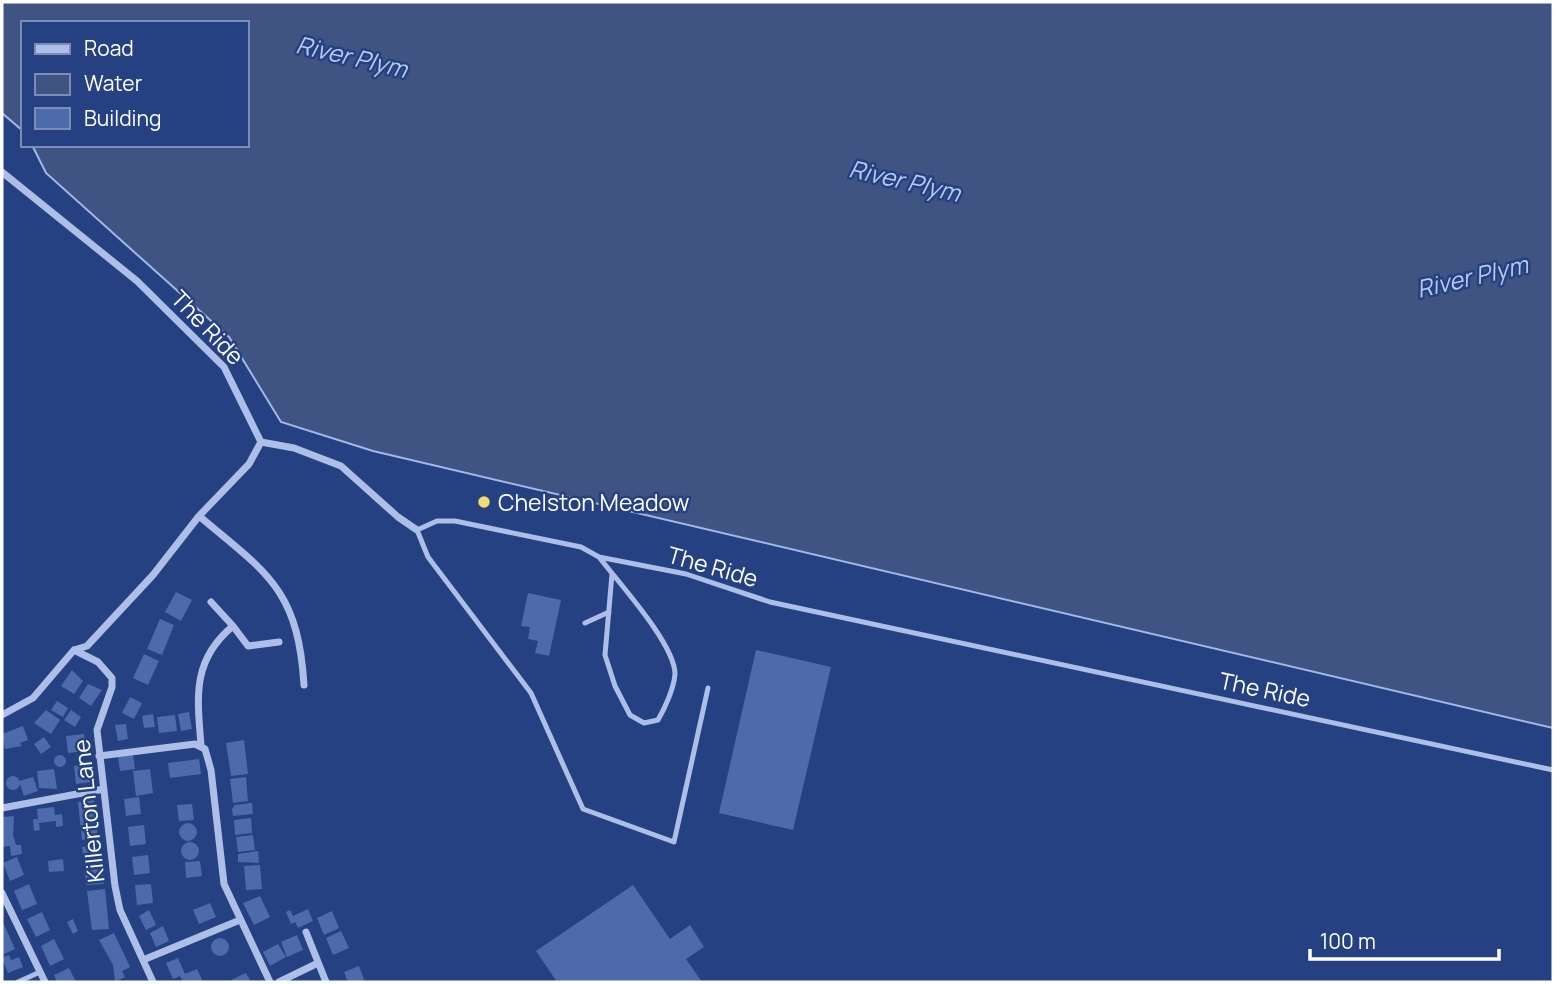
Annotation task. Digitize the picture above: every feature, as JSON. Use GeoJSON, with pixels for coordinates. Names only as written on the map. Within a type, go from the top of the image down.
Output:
{"type":"FeatureCollection","features":[{"type":"Feature","properties":{"kind":"street","name":"The Ride"},"geometry":{"type":"LineString","coordinates":[[2,172],[137,281],[224,366],[261,442]]}},
{"type":"Feature","properties":{"kind":"street"},"geometry":{"type":"LineString","coordinates":[[2,715],[33,698],[74,650],[87,646],[153,575],[199,516],[249,464],[261,442],[293,448],[341,466],[417,530]]}},
{"type":"Feature","properties":{"kind":"street"},"geometry":{"type":"LineString","coordinates":[[199,516],[278,586],[295,621],[304,685]]}},
{"type":"Feature","properties":{"kind":"street"},"geometry":{"type":"LineString","coordinates":[[211,602],[248,646],[279,642]]}},
{"type":"Feature","properties":{"kind":"street"},"geometry":{"type":"LineString","coordinates":[[233,626],[214,642],[196,687],[201,745],[211,770],[224,884],[270,982]]}},
{"type":"Feature","properties":{"kind":"street","name":"Killerton Lane"},"geometry":{"type":"LineString","coordinates":[[74,650],[98,662],[112,678],[112,687],[97,730],[118,907],[153,982]]}},
{"type":"Feature","properties":{"kind":"street"},"geometry":{"type":"LineString","coordinates":[[99,756],[201,745]]}},
{"type":"Feature","properties":{"kind":"street"},"geometry":{"type":"LineString","coordinates":[[2,808],[104,789]]}},
{"type":"Feature","properties":{"kind":"street"},"geometry":{"type":"LineString","coordinates":[[2,893],[4,904],[45,982]]}},
{"type":"Feature","properties":{"kind":"street"},"geometry":{"type":"LineString","coordinates":[[143,960],[240,920]]}},
{"type":"Feature","properties":{"kind":"street"},"geometry":{"type":"LineString","coordinates":[[306,932],[326,982]]}},
{"type":"Feature","properties":{"kind":"street"},"geometry":{"type":"LineString","coordinates":[[279,982],[318,963]]}},
{"type":"Feature","properties":{"kind":"lane","name":"The Ride"},"geometry":{"type":"LineString","coordinates":[[417,530],[437,521],[455,521],[581,547],[599,557],[687,575],[770,602],[1553,770]]}},
{"type":"Feature","properties":{"kind":"lane"},"geometry":{"type":"LineString","coordinates":[[417,530],[428,557],[531,693],[583,809],[674,842],[708,688]]}},
{"type":"Feature","properties":{"kind":"lane"},"geometry":{"type":"LineString","coordinates":[[599,557],[611,574],[626,588],[670,654],[675,674],[658,720],[644,723],[630,715],[615,686],[606,655],[611,574]]}},
{"type":"Feature","properties":{"kind":"lane"},"geometry":{"type":"LineString","coordinates":[[585,623],[609,612]]}},
{"type":"Feature","properties":{"kind":"lane"},"geometry":{"type":"LineString","coordinates":[[18,982],[40,972]]}},
{"type":"Feature","properties":{"kind":"water","name":"River Plym"},"geometry":{"type":"Polygon","coordinates":[[[2,2],[1553,2],[1553,728],[373,451],[281,422],[229,337],[46,173],[33,147],[248,147],[248,21],[21,21],[21,129],[2,113],[2,2]]]}},
{"type":"Feature","properties":{"kind":"building"},"geometry":{"type":"Polygon","coordinates":[[[176,592],[192,600],[181,621],[165,612],[176,592]]]}},
{"type":"Feature","properties":{"kind":"building"},"geometry":{"type":"Polygon","coordinates":[[[528,593],[561,600],[549,656],[535,653],[538,641],[528,639],[530,627],[521,626],[528,593]]]}},
{"type":"Feature","properties":{"kind":"building"},"geometry":{"type":"Polygon","coordinates":[[[160,619],[174,625],[162,655],[147,649],[160,619]]]}},
{"type":"Feature","properties":{"kind":"building"},"geometry":{"type":"Polygon","coordinates":[[[756,650],[831,667],[793,830],[719,813],[756,650]]]}},
{"type":"Feature","properties":{"kind":"building"},"geometry":{"type":"Polygon","coordinates":[[[144,654],[159,661],[148,685],[133,678],[144,654]]]}},
{"type":"Feature","properties":{"kind":"building"},"geometry":{"type":"Polygon","coordinates":[[[72,670],[83,681],[74,694],[61,686],[72,670]]]}},
{"type":"Feature","properties":{"kind":"building"},"geometry":{"type":"Polygon","coordinates":[[[88,684],[102,690],[91,706],[79,698],[88,684]]]}},
{"type":"Feature","properties":{"kind":"building"},"geometry":{"type":"Polygon","coordinates":[[[130,697],[142,703],[134,719],[122,713],[130,697]]]}},
{"type":"Feature","properties":{"kind":"building"},"geometry":{"type":"Polygon","coordinates":[[[57,701],[68,708],[63,717],[51,710],[57,701]]]}},
{"type":"Feature","properties":{"kind":"building"},"geometry":{"type":"Polygon","coordinates":[[[46,710],[60,720],[51,734],[34,723],[46,710]]]}},
{"type":"Feature","properties":{"kind":"building"},"geometry":{"type":"Polygon","coordinates":[[[71,710],[81,717],[75,727],[64,720],[71,710]]]}},
{"type":"Feature","properties":{"kind":"building"},"geometry":{"type":"Polygon","coordinates":[[[189,712],[192,729],[181,731],[178,714],[189,712]]]}},
{"type":"Feature","properties":{"kind":"building"},"geometry":{"type":"Polygon","coordinates":[[[153,714],[155,727],[144,728],[142,716],[153,714]]]}},
{"type":"Feature","properties":{"kind":"building"},"geometry":{"type":"Polygon","coordinates":[[[175,715],[177,731],[159,733],[157,717],[175,715]]]}},
{"type":"Feature","properties":{"kind":"building"},"geometry":{"type":"Polygon","coordinates":[[[126,724],[128,739],[118,741],[115,725],[126,724]]]}},
{"type":"Feature","properties":{"kind":"building"},"geometry":{"type":"Polygon","coordinates":[[[23,726],[28,740],[20,743],[22,746],[5,749],[2,734],[23,726]]]}},
{"type":"Feature","properties":{"kind":"building"},"geometry":{"type":"Polygon","coordinates":[[[84,734],[87,751],[68,753],[66,736],[84,734]]]}},
{"type":"Feature","properties":{"kind":"building"},"geometry":{"type":"Polygon","coordinates":[[[44,737],[51,747],[41,754],[34,744],[44,737]]]}},
{"type":"Feature","properties":{"kind":"building"},"geometry":{"type":"Polygon","coordinates":[[[244,740],[248,774],[231,776],[226,743],[244,740]]]}},
{"type":"Feature","properties":{"kind":"building"},"geometry":{"type":"Polygon","coordinates":[[[133,755],[135,769],[120,771],[118,757],[133,755]]]}},
{"type":"Feature","properties":{"kind":"building"},"geometry":{"type":"Polygon","coordinates":[[[55,756],[65,756],[65,766],[55,766],[55,756]]]}},
{"type":"Feature","properties":{"kind":"building"},"geometry":{"type":"Polygon","coordinates":[[[199,759],[201,774],[170,778],[168,763],[199,759]]]}},
{"type":"Feature","properties":{"kind":"building"},"geometry":{"type":"Polygon","coordinates":[[[89,764],[91,782],[76,784],[74,766],[89,764]]]}},
{"type":"Feature","properties":{"kind":"building"},"geometry":{"type":"Polygon","coordinates":[[[54,769],[57,789],[39,788],[37,771],[54,769]]]}},
{"type":"Feature","properties":{"kind":"building"},"geometry":{"type":"Polygon","coordinates":[[[150,769],[153,793],[136,796],[133,771],[150,769]]]}},
{"type":"Feature","properties":{"kind":"building"},"geometry":{"type":"Polygon","coordinates":[[[13,776],[18,778],[18,788],[13,790],[8,788],[6,783],[8,778],[13,776]]]}},
{"type":"Feature","properties":{"kind":"building"},"geometry":{"type":"Polygon","coordinates":[[[33,777],[38,791],[24,796],[19,781],[33,777]]]}},
{"type":"Feature","properties":{"kind":"building"},"geometry":{"type":"Polygon","coordinates":[[[246,777],[248,801],[233,803],[230,779],[246,777]]]}},
{"type":"Feature","properties":{"kind":"building"},"geometry":{"type":"Polygon","coordinates":[[[139,797],[141,814],[126,816],[124,799],[139,797]]]}},
{"type":"Feature","properties":{"kind":"building"},"geometry":{"type":"Polygon","coordinates":[[[94,800],[98,838],[82,840],[78,802],[94,800]]]}},
{"type":"Feature","properties":{"kind":"building"},"geometry":{"type":"Polygon","coordinates":[[[252,803],[253,814],[233,816],[232,809],[235,805],[252,803]]]}},
{"type":"Feature","properties":{"kind":"building"},"geometry":{"type":"Polygon","coordinates":[[[192,804],[194,820],[179,821],[177,805],[192,804]]]}},
{"type":"Feature","properties":{"kind":"building"},"geometry":{"type":"Polygon","coordinates":[[[54,807],[55,815],[62,814],[63,826],[56,827],[56,821],[39,823],[40,830],[34,831],[33,819],[38,819],[37,809],[54,807]]]}},
{"type":"Feature","properties":{"kind":"building"},"geometry":{"type":"Polygon","coordinates":[[[14,816],[13,835],[16,845],[21,845],[22,854],[11,856],[10,846],[2,847],[2,817],[14,816]]]}},
{"type":"Feature","properties":{"kind":"building"},"geometry":{"type":"Polygon","coordinates":[[[251,818],[252,833],[235,835],[234,820],[251,818]]]}},
{"type":"Feature","properties":{"kind":"building"},"geometry":{"type":"Polygon","coordinates":[[[188,823],[194,826],[197,832],[194,838],[188,841],[182,838],[179,832],[182,826],[188,823]]]}},
{"type":"Feature","properties":{"kind":"building"},"geometry":{"type":"Polygon","coordinates":[[[144,825],[146,844],[130,846],[128,827],[144,825]]]}},
{"type":"Feature","properties":{"kind":"building"},"geometry":{"type":"Polygon","coordinates":[[[253,835],[255,850],[238,852],[236,837],[253,835]]]}},
{"type":"Feature","properties":{"kind":"building"},"geometry":{"type":"Polygon","coordinates":[[[190,842],[196,845],[199,851],[196,857],[190,860],[184,857],[181,851],[184,845],[190,842]]]}},
{"type":"Feature","properties":{"kind":"building"},"geometry":{"type":"Polygon","coordinates":[[[100,845],[104,884],[86,885],[82,847],[100,845]]]}},
{"type":"Feature","properties":{"kind":"building"},"geometry":{"type":"Polygon","coordinates":[[[258,851],[259,863],[238,862],[238,854],[258,851]]]}},
{"type":"Feature","properties":{"kind":"building"},"geometry":{"type":"Polygon","coordinates":[[[148,855],[150,873],[134,875],[132,857],[148,855]]]}},
{"type":"Feature","properties":{"kind":"building"},"geometry":{"type":"Polygon","coordinates":[[[17,857],[24,875],[10,881],[3,863],[17,857]]]}},
{"type":"Feature","properties":{"kind":"building"},"geometry":{"type":"Polygon","coordinates":[[[63,859],[64,871],[49,872],[48,861],[63,859]]]}},
{"type":"Feature","properties":{"kind":"building"},"geometry":{"type":"Polygon","coordinates":[[[200,861],[202,876],[186,878],[185,862],[200,861]]]}},
{"type":"Feature","properties":{"kind":"building"},"geometry":{"type":"Polygon","coordinates":[[[260,865],[262,889],[246,890],[244,866],[260,865]]]}},
{"type":"Feature","properties":{"kind":"building"},"geometry":{"type":"Polygon","coordinates":[[[29,884],[37,904],[22,910],[14,891],[29,884]]]}},
{"type":"Feature","properties":{"kind":"building"},"geometry":{"type":"Polygon","coordinates":[[[151,884],[153,903],[137,905],[135,885],[151,884]]]}},
{"type":"Feature","properties":{"kind":"building"},"geometry":{"type":"Polygon","coordinates":[[[633,885],[670,939],[690,925],[704,947],[686,959],[702,982],[557,982],[536,951],[633,885]]]}},
{"type":"Feature","properties":{"kind":"building"},"geometry":{"type":"Polygon","coordinates":[[[105,889],[109,929],[92,930],[87,891],[105,889]]]}},
{"type":"Feature","properties":{"kind":"building"},"geometry":{"type":"Polygon","coordinates":[[[260,896],[270,917],[254,925],[243,903],[260,896]]]}},
{"type":"Feature","properties":{"kind":"building"},"geometry":{"type":"Polygon","coordinates":[[[210,903],[216,917],[199,924],[193,910],[210,903]]]}},
{"type":"Feature","properties":{"kind":"building"},"geometry":{"type":"Polygon","coordinates":[[[308,909],[313,921],[298,928],[295,922],[291,924],[286,912],[290,910],[293,916],[308,909]]]}},
{"type":"Feature","properties":{"kind":"building"},"geometry":{"type":"Polygon","coordinates":[[[149,910],[156,925],[146,930],[139,916],[149,910]]]}},
{"type":"Feature","properties":{"kind":"building"},"geometry":{"type":"Polygon","coordinates":[[[332,911],[339,928],[324,935],[317,918],[332,911]]]}},
{"type":"Feature","properties":{"kind":"building"},"geometry":{"type":"Polygon","coordinates":[[[42,912],[50,930],[36,937],[27,919],[42,912]]]}},
{"type":"Feature","properties":{"kind":"building"},"geometry":{"type":"Polygon","coordinates":[[[73,919],[78,931],[73,934],[67,922],[73,919]]]}},
{"type":"Feature","properties":{"kind":"building"},"geometry":{"type":"Polygon","coordinates":[[[2,920],[15,949],[2,955],[2,920]]]}},
{"type":"Feature","properties":{"kind":"building"},"geometry":{"type":"Polygon","coordinates":[[[163,926],[169,941],[156,947],[150,933],[163,926]]]}},
{"type":"Feature","properties":{"kind":"building"},"geometry":{"type":"Polygon","coordinates":[[[341,931],[349,948],[333,955],[326,938],[341,931]]]}},
{"type":"Feature","properties":{"kind":"building"},"geometry":{"type":"Polygon","coordinates":[[[114,933],[130,967],[122,971],[125,977],[115,982],[113,965],[99,940],[114,933]]]}},
{"type":"Feature","properties":{"kind":"building"},"geometry":{"type":"Polygon","coordinates":[[[297,935],[303,950],[287,957],[281,942],[297,935]]]}},
{"type":"Feature","properties":{"kind":"building"},"geometry":{"type":"Polygon","coordinates":[[[220,938],[228,943],[229,947],[224,955],[220,956],[212,951],[211,947],[216,939],[220,938]]]}},
{"type":"Feature","properties":{"kind":"building"},"geometry":{"type":"Polygon","coordinates":[[[54,939],[64,959],[50,966],[41,946],[54,939]]]}},
{"type":"Feature","properties":{"kind":"building"},"geometry":{"type":"Polygon","coordinates":[[[278,944],[286,957],[270,966],[263,952],[278,944]]]}},
{"type":"Feature","properties":{"kind":"building"},"geometry":{"type":"Polygon","coordinates":[[[9,955],[11,960],[19,957],[23,967],[8,973],[2,958],[9,955]]]}},
{"type":"Feature","properties":{"kind":"building"},"geometry":{"type":"Polygon","coordinates":[[[178,958],[185,974],[197,969],[203,982],[183,982],[180,976],[173,979],[166,963],[178,958]]]}},
{"type":"Feature","properties":{"kind":"building"},"geometry":{"type":"Polygon","coordinates":[[[359,966],[365,982],[348,982],[344,972],[359,966]]]}},
{"type":"Feature","properties":{"kind":"building"},"geometry":{"type":"Polygon","coordinates":[[[69,968],[76,982],[57,982],[54,975],[69,968]]]}},
{"type":"Feature","properties":{"kind":"building"},"geometry":{"type":"Polygon","coordinates":[[[246,973],[251,982],[232,982],[231,980],[246,973]]]}},
{"type":"Feature","properties":{"kind":"place","name":"Chelston Meadow"},"geometry":{"type":"Point","coordinates":[484,502]}}]}
